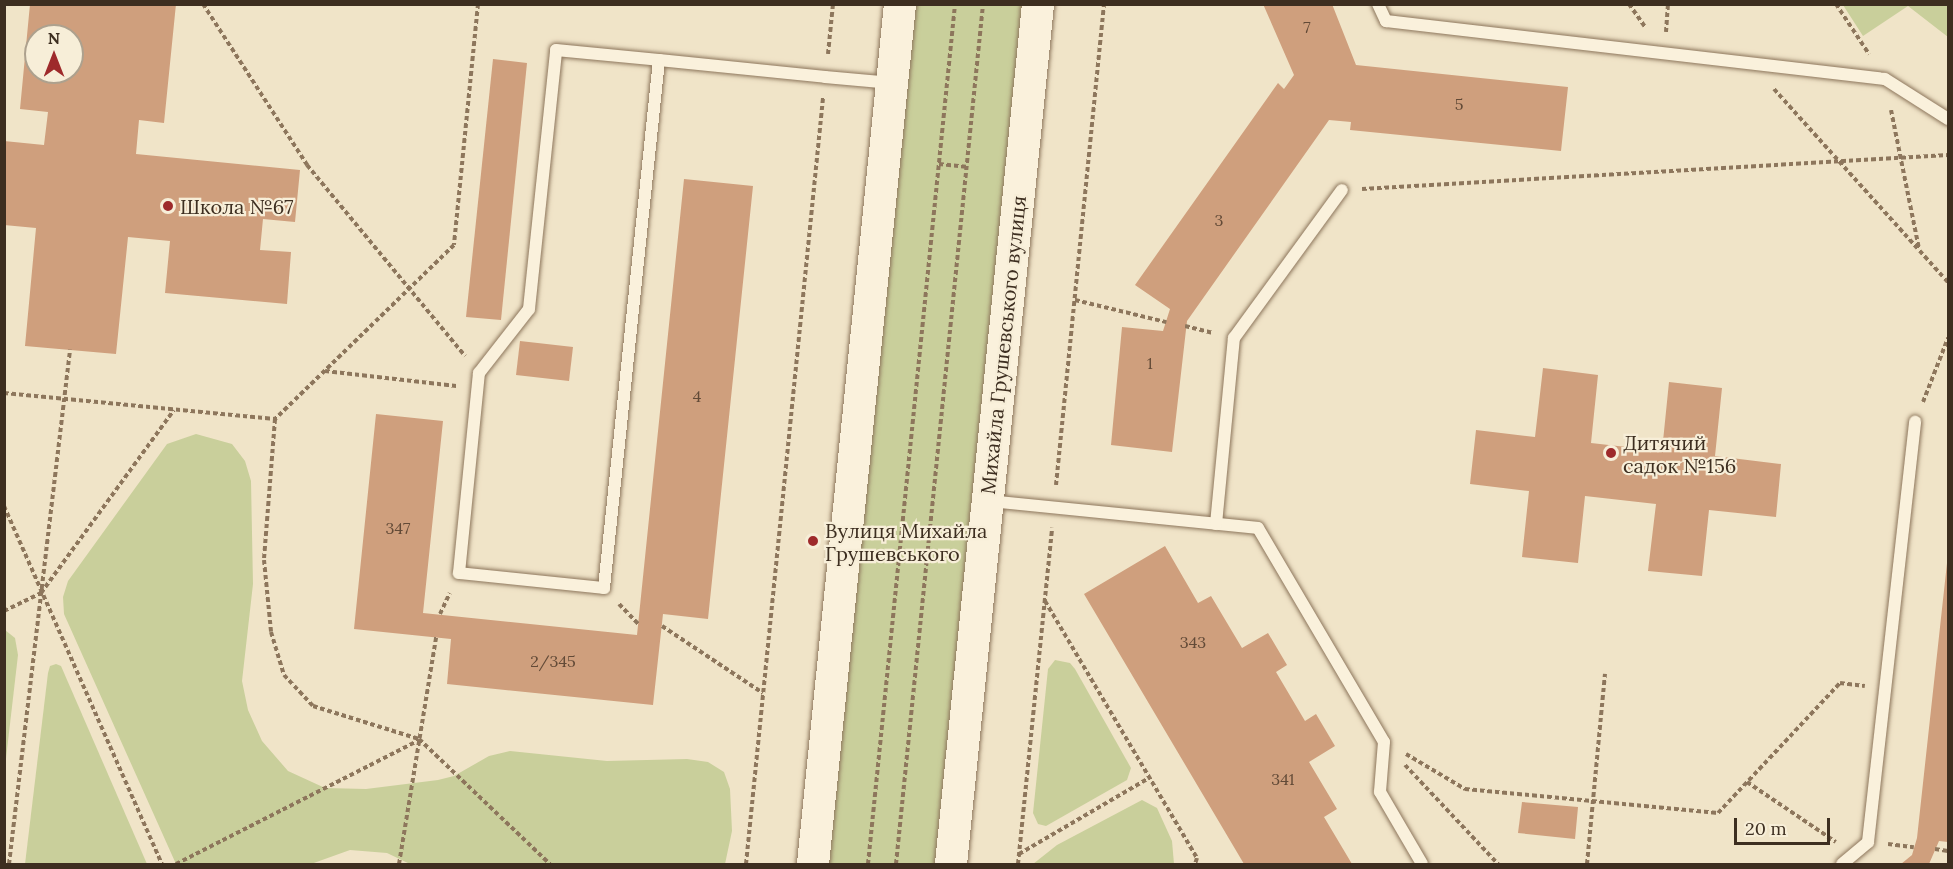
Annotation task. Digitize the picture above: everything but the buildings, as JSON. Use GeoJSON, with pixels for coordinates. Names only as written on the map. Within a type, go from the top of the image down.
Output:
{"type":"FeatureCollection","features":[{"type":"Feature","properties":{"kind":"street"},"geometry":{"type":"LineString","coordinates":[[813,864],[900,4]]}},
{"type":"Feature","properties":{"kind":"street","name":"Михайла Грушевського вулиця"},"geometry":{"type":"LineString","coordinates":[[951,864],[1038,4]]}},
{"type":"Feature","properties":{"kind":"lane"},"geometry":{"type":"LineString","coordinates":[[1378,4],[1386,21],[1885,79],[1948,119]]}},
{"type":"Feature","properties":{"kind":"lane"},"geometry":{"type":"LineString","coordinates":[[659,60],[604,588],[459,573],[479,373],[529,309],[556,50],[659,60],[825,77],[892,83]]}},
{"type":"Feature","properties":{"kind":"lane"},"geometry":{"type":"LineString","coordinates":[[1216,524],[1234,338],[1342,190]]}},
{"type":"Feature","properties":{"kind":"lane"},"geometry":{"type":"LineString","coordinates":[[1842,864],[1868,842],[1915,422]]}},
{"type":"Feature","properties":{"kind":"lane"},"geometry":{"type":"LineString","coordinates":[[987,501],[1258,528],[1384,742],[1380,792],[1422,864]]}},
{"type":"Feature","properties":{"kind":"path"},"geometry":{"type":"LineString","coordinates":[[203,4],[308,165],[479,373]]}},
{"type":"Feature","properties":{"kind":"path"},"geometry":{"type":"LineString","coordinates":[[478,4],[454,245],[274,419],[264,560],[270,632],[284,675],[313,706],[419,740],[550,864]]}},
{"type":"Feature","properties":{"kind":"path"},"geometry":{"type":"LineString","coordinates":[[746,864],[833,4]]}},
{"type":"Feature","properties":{"kind":"path"},"geometry":{"type":"LineString","coordinates":[[868,864],[955,4]]}},
{"type":"Feature","properties":{"kind":"path"},"geometry":{"type":"LineString","coordinates":[[896,864],[983,4]]}},
{"type":"Feature","properties":{"kind":"path"},"geometry":{"type":"LineString","coordinates":[[1018,864],[1104,4]]}},
{"type":"Feature","properties":{"kind":"path"},"geometry":{"type":"LineString","coordinates":[[1836,4],[1885,79],[1919,250]]}},
{"type":"Feature","properties":{"kind":"path"},"geometry":{"type":"LineString","coordinates":[[1751,63],[1948,282]]}},
{"type":"Feature","properties":{"kind":"path"},"geometry":{"type":"LineString","coordinates":[[1342,190],[1948,154]]}},
{"type":"Feature","properties":{"kind":"path"},"geometry":{"type":"LineString","coordinates":[[939,164],[966,166]]}},
{"type":"Feature","properties":{"kind":"path"},"geometry":{"type":"LineString","coordinates":[[1075,300],[1166,322]]}},
{"type":"Feature","properties":{"kind":"path"},"geometry":{"type":"LineString","coordinates":[[1915,422],[1948,338]]}},
{"type":"Feature","properties":{"kind":"path"},"geometry":{"type":"LineString","coordinates":[[9,864],[70,350]]}},
{"type":"Feature","properties":{"kind":"path"},"geometry":{"type":"LineString","coordinates":[[325,371],[477,388]]}},
{"type":"Feature","properties":{"kind":"path"},"geometry":{"type":"LineString","coordinates":[[4,393],[274,419]]}},
{"type":"Feature","properties":{"kind":"path"},"geometry":{"type":"LineString","coordinates":[[4,611],[41,593],[174,410]]}},
{"type":"Feature","properties":{"kind":"path"},"geometry":{"type":"LineString","coordinates":[[4,506],[162,864]]}},
{"type":"Feature","properties":{"kind":"path"},"geometry":{"type":"LineString","coordinates":[[1045,600],[1197,858],[1195,864]]}},
{"type":"Feature","properties":{"kind":"path"},"geometry":{"type":"LineString","coordinates":[[662,626],[763,693]]}},
{"type":"Feature","properties":{"kind":"path"},"geometry":{"type":"LineString","coordinates":[[399,864],[436,637]]}},
{"type":"Feature","properties":{"kind":"path"},"geometry":{"type":"LineString","coordinates":[[1587,864],[1605,674]]}},
{"type":"Feature","properties":{"kind":"path"},"geometry":{"type":"LineString","coordinates":[[1384,742],[1465,789],[1718,813],[1840,683]]}},
{"type":"Feature","properties":{"kind":"path"},"geometry":{"type":"LineString","coordinates":[[176,864],[419,740]]}},
{"type":"Feature","properties":{"kind":"path"},"geometry":{"type":"LineString","coordinates":[[1384,742],[1498,864]]}},
{"type":"Feature","properties":{"kind":"path"},"geometry":{"type":"LineString","coordinates":[[1019,854],[1149,778]]}},
{"type":"Feature","properties":{"kind":"path"},"geometry":{"type":"LineString","coordinates":[[1747,782],[1855,854]]}},
{"type":"Feature","properties":{"kind":"path"},"geometry":{"type":"LineString","coordinates":[[1935,849],[1948,851]]}},
{"type":"Feature","properties":{"kind":"green space"},"geometry":{"type":"Polygon","coordinates":[[[915,5],[1022,5],[935,864],[828,864],[915,5]]]}},
{"type":"Feature","properties":{"kind":"green space"},"geometry":{"type":"Polygon","coordinates":[[[1843,5],[1948,5],[1948,37],[1908,6],[1863,36],[1843,5]]]}},
{"type":"Feature","properties":{"kind":"green space"},"geometry":{"type":"Polygon","coordinates":[[[196,434],[232,444],[245,461],[251,481],[253,584],[242,681],[248,710],[262,741],[288,771],[325,788],[366,789],[454,776],[489,756],[510,751],[607,761],[687,759],[708,762],[724,772],[730,789],[732,831],[725,864],[410,864],[387,853],[350,850],[311,864],[176,864],[64,614],[63,597],[68,581],[167,444],[196,434]]]}},
{"type":"Feature","properties":{"kind":"green space"},"geometry":{"type":"Polygon","coordinates":[[[5,630],[15,638],[18,655],[5,767],[5,630]]]}},
{"type":"Feature","properties":{"kind":"green space"},"geometry":{"type":"Polygon","coordinates":[[[1055,660],[1070,663],[1075,669],[1131,768],[1127,780],[1046,826],[1038,824],[1033,813],[1048,669],[1055,660]]]}},
{"type":"Feature","properties":{"kind":"green space"},"geometry":{"type":"Polygon","coordinates":[[[56,664],[61,666],[147,864],[25,864],[48,673],[50,666],[56,664]]]}},
{"type":"Feature","properties":{"kind":"green space"},"geometry":{"type":"Polygon","coordinates":[[[1142,800],[1157,808],[1172,841],[1174,864],[1033,864],[1057,845],[1142,800]]]}},
{"type":"Feature","properties":{"kind":"place","name":"Школа №67"},"geometry":{"type":"Point","coordinates":[168,206]}},
{"type":"Feature","properties":{"kind":"place","name":"Дитячий садок №156"},"geometry":{"type":"Point","coordinates":[1611,453]}},
{"type":"Feature","properties":{"kind":"place","name":"Вулиця Михайла Грушевського"},"geometry":{"type":"Point","coordinates":[813,541]}}]}
